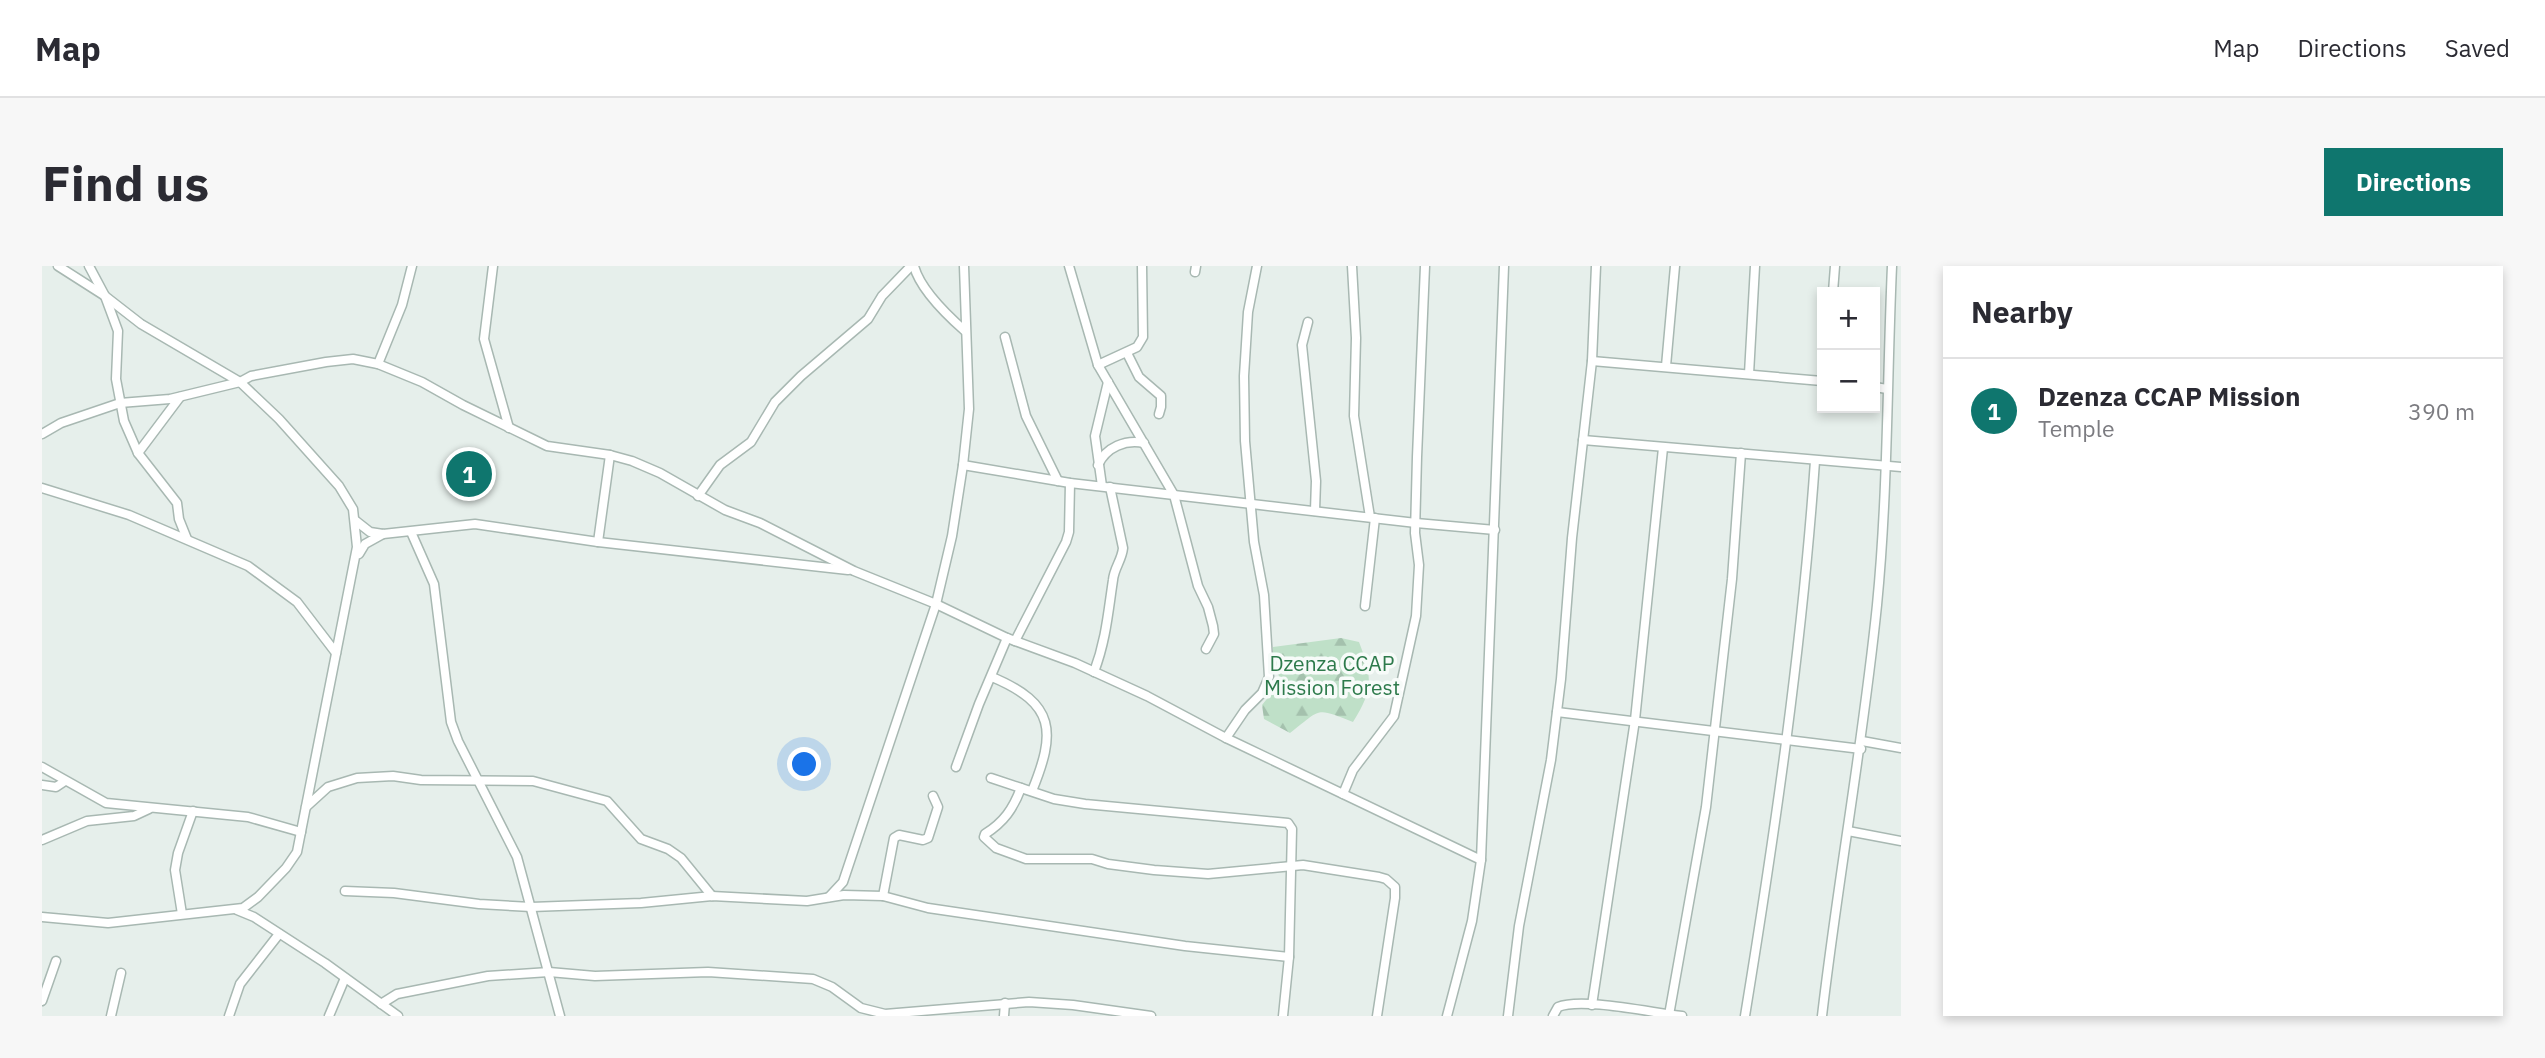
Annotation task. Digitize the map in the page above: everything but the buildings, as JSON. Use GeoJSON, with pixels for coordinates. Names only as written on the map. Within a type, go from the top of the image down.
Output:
{"type":"FeatureCollection","features":[{"type":"Feature","properties":{"kind":"street"},"geometry":{"type":"LineString","coordinates":[[42,916],[108,923],[237,909],[258,897],[292,861],[301,832],[335,653],[356,560],[356,521],[353,509],[339,486],[279,419],[240,382],[141,324],[105,296],[58,266]]}},
{"type":"Feature","properties":{"kind":"street"},"geometry":{"type":"LineString","coordinates":[[89,266],[105,296],[118,331],[116,379],[124,421],[138,453],[177,503],[179,519],[187,540]]}},
{"type":"Feature","properties":{"kind":"street"},"geometry":{"type":"LineString","coordinates":[[378,364],[402,305],[412,266]]}},
{"type":"Feature","properties":{"kind":"street"},"geometry":{"type":"LineString","coordinates":[[493,266],[484,339],[509,428]]}},
{"type":"Feature","properties":{"kind":"street"},"geometry":{"type":"LineString","coordinates":[[698,496],[720,465],[751,442],[775,402],[868,319],[882,296],[913,266],[940,309],[965,331]]}},
{"type":"Feature","properties":{"kind":"street"},"geometry":{"type":"LineString","coordinates":[[829,897],[843,882],[936,604],[952,536],[963,466],[969,398],[964,266]]}},
{"type":"Feature","properties":{"kind":"street"},"geometry":{"type":"LineString","coordinates":[[1069,266],[1098,365],[1174,495],[1198,586],[1213,626],[1214,634],[1206,649]]}},
{"type":"Feature","properties":{"kind":"street"},"geometry":{"type":"LineString","coordinates":[[1098,365],[1137,347],[1143,337],[1142,266]]}},
{"type":"Feature","properties":{"kind":"street"},"geometry":{"type":"LineString","coordinates":[[1226,738],[1245,710],[1262,693],[1269,677],[1265,609],[1254,542],[1245,441],[1244,376],[1248,312],[1257,266]]}},
{"type":"Feature","properties":{"kind":"street"},"geometry":{"type":"LineString","coordinates":[[1352,266],[1356,338],[1354,416],[1372,518],[1365,606]]}},
{"type":"Feature","properties":{"kind":"street"},"geometry":{"type":"LineString","coordinates":[[1343,794],[1353,770],[1383,733],[1397,709],[1417,606],[1419,565],[1415,533],[1425,266]]}},
{"type":"Feature","properties":{"kind":"street"},"geometry":{"type":"LineString","coordinates":[[1447,1016],[1472,921],[1481,860],[1504,266]]}},
{"type":"Feature","properties":{"kind":"street"},"geometry":{"type":"LineString","coordinates":[[1508,1016],[1520,917],[1552,760],[1592,361],[1596,266]]}},
{"type":"Feature","properties":{"kind":"street"},"geometry":{"type":"LineString","coordinates":[[1666,366],[1675,266]]}},
{"type":"Feature","properties":{"kind":"street"},"geometry":{"type":"LineString","coordinates":[[1749,374],[1755,266]]}},
{"type":"Feature","properties":{"kind":"street"},"geometry":{"type":"LineString","coordinates":[[1833,287],[1835,266]]}},
{"type":"Feature","properties":{"kind":"street"},"geometry":{"type":"LineString","coordinates":[[1822,1016],[1835,910],[1861,745],[1877,603],[1892,266]]}},
{"type":"Feature","properties":{"kind":"street"},"geometry":{"type":"LineString","coordinates":[[1308,322],[1302,345],[1315,470],[1315,511]]}},
{"type":"Feature","properties":{"kind":"street"},"geometry":{"type":"LineString","coordinates":[[1005,337],[1026,416],[1058,481]]}},
{"type":"Feature","properties":{"kind":"street"},"geometry":{"type":"LineString","coordinates":[[1127,353],[1139,377],[1161,396],[1159,414]]}},
{"type":"Feature","properties":{"kind":"street"},"geometry":{"type":"LineString","coordinates":[[42,434],[61,423],[120,403],[182,396],[240,382],[251,376],[326,362],[353,359],[378,364],[422,382],[509,428],[554,448],[632,461],[660,473],[725,510],[760,523],[854,571],[936,604],[1011,640],[1094,672],[1170,707],[1226,738],[1481,860]]}},
{"type":"Feature","properties":{"kind":"street"},"geometry":{"type":"LineString","coordinates":[[1592,361],[1817,381]]}},
{"type":"Feature","properties":{"kind":"street"},"geometry":{"type":"LineString","coordinates":[[1094,672],[1109,622],[1113,577],[1123,556],[1123,548],[1098,465],[1095,436],[1108,382]]}},
{"type":"Feature","properties":{"kind":"street"},"geometry":{"type":"LineString","coordinates":[[1880,388],[1887,389]]}},
{"type":"Feature","properties":{"kind":"street"},"geometry":{"type":"LineString","coordinates":[[138,453],[182,396]]}},
{"type":"Feature","properties":{"kind":"street"},"geometry":{"type":"LineString","coordinates":[[1583,440],[1901,467]]}},
{"type":"Feature","properties":{"kind":"street"},"geometry":{"type":"LineString","coordinates":[[1098,465],[1101,458],[1123,442],[1144,443]]}},
{"type":"Feature","properties":{"kind":"street"},"geometry":{"type":"LineString","coordinates":[[1592,1005],[1635,720],[1663,448]]}},
{"type":"Feature","properties":{"kind":"street"},"geometry":{"type":"LineString","coordinates":[[1669,1014],[1706,807],[1732,579],[1741,453]]}},
{"type":"Feature","properties":{"kind":"street"},"geometry":{"type":"LineString","coordinates":[[598,542],[610,456]]}},
{"type":"Feature","properties":{"kind":"street"},"geometry":{"type":"LineString","coordinates":[[1745,1016],[1785,741],[1810,528],[1815,461]]}},
{"type":"Feature","properties":{"kind":"street"},"geometry":{"type":"LineString","coordinates":[[963,466],[1070,483],[1495,530]]}},
{"type":"Feature","properties":{"kind":"street"},"geometry":{"type":"LineString","coordinates":[[956,767],[992,677],[1066,542],[1069,532],[1070,483]]}},
{"type":"Feature","properties":{"kind":"street"},"geometry":{"type":"LineString","coordinates":[[42,488],[129,515],[248,566],[297,602],[335,653]]}},
{"type":"Feature","properties":{"kind":"street"},"geometry":{"type":"LineString","coordinates":[[356,521],[370,532],[383,534],[475,524],[598,542],[854,571]]}},
{"type":"Feature","properties":{"kind":"street"},"geometry":{"type":"LineString","coordinates":[[411,532],[434,584],[451,722],[458,741],[514,850],[559,1016]]}},
{"type":"Feature","properties":{"kind":"street"},"geometry":{"type":"LineString","coordinates":[[356,560],[365,544],[383,534]]}},
{"type":"Feature","properties":{"kind":"street"},"geometry":{"type":"LineString","coordinates":[[992,677],[1023,692],[1043,714],[1046,752],[1032,792]]}},
{"type":"Feature","properties":{"kind":"street"},"geometry":{"type":"LineString","coordinates":[[1557,712],[1785,741],[1901,748]]}},
{"type":"Feature","properties":{"kind":"street"},"geometry":{"type":"LineString","coordinates":[[42,767],[106,803],[261,819],[301,832]]}},
{"type":"Feature","properties":{"kind":"street"},"geometry":{"type":"LineString","coordinates":[[305,809],[328,787],[357,778],[393,776],[421,780],[533,781],[603,799],[614,807],[627,826],[641,839],[668,849],[681,858],[712,896]]}},
{"type":"Feature","properties":{"kind":"street"},"geometry":{"type":"LineString","coordinates":[[991,778],[1032,792],[1085,804],[1288,823],[1292,829],[1290,957],[1283,1016]]}},
{"type":"Feature","properties":{"kind":"street"},"geometry":{"type":"LineString","coordinates":[[42,785],[56,787],[65,781]]}},
{"type":"Feature","properties":{"kind":"street"},"geometry":{"type":"LineString","coordinates":[[1021,788],[1010,812],[1000,824],[985,834],[985,837],[996,848],[1026,859],[1092,859],[1131,867],[1208,874],[1303,865],[1365,873],[1386,879],[1395,887],[1395,898],[1377,1016]]}},
{"type":"Feature","properties":{"kind":"street"},"geometry":{"type":"LineString","coordinates":[[883,896],[894,838],[899,835],[923,840],[928,838],[938,807],[933,796]]}},
{"type":"Feature","properties":{"kind":"street"},"geometry":{"type":"LineString","coordinates":[[43,839],[87,821],[134,816],[149,809]]}},
{"type":"Feature","properties":{"kind":"street"},"geometry":{"type":"LineString","coordinates":[[182,914],[175,870],[192,811]]}},
{"type":"Feature","properties":{"kind":"street"},"geometry":{"type":"LineString","coordinates":[[1848,831],[1901,841]]}},
{"type":"Feature","properties":{"kind":"street"},"geometry":{"type":"LineString","coordinates":[[345,891],[394,893],[479,904],[531,907],[641,903],[712,896],[807,901],[829,897],[883,896],[928,908],[1185,946],[1290,957]]}},
{"type":"Feature","properties":{"kind":"street"},"geometry":{"type":"LineString","coordinates":[[237,909],[254,917],[398,1016]]}},
{"type":"Feature","properties":{"kind":"street"},"geometry":{"type":"LineString","coordinates":[[229,1016],[240,984],[279,934]]}},
{"type":"Feature","properties":{"kind":"street"},"geometry":{"type":"LineString","coordinates":[[42,1002],[56,961]]}},
{"type":"Feature","properties":{"kind":"street"},"geometry":{"type":"LineString","coordinates":[[381,1004],[397,994],[474,978],[549,972],[595,975],[708,972],[813,979],[832,986],[861,1008],[885,1014],[1005,1003],[1048,1002],[1151,1016]]}},
{"type":"Feature","properties":{"kind":"street"},"geometry":{"type":"LineString","coordinates":[[111,1016],[121,973]]}},
{"type":"Feature","properties":{"kind":"street"},"geometry":{"type":"LineString","coordinates":[[329,1016],[345,978]]}},
{"type":"Feature","properties":{"kind":"street"},"geometry":{"type":"LineString","coordinates":[[1004,1016],[1005,1003]]}},
{"type":"Feature","properties":{"kind":"street"},"geometry":{"type":"LineString","coordinates":[[1553,1016],[1561,1005],[1592,1005],[1682,1016]]}},
{"type":"Feature","properties":{"kind":"green space","name":"Dzenza CCAP Mission Forest"},"geometry":{"type":"Polygon","coordinates":[[[1341,638],[1359,642],[1369,675],[1364,701],[1353,722],[1319,712],[1290,733],[1264,719],[1262,705],[1270,695],[1282,693],[1284,686],[1273,664],[1273,647],[1341,638]]]}},
{"type":"Feature","properties":{"kind":"place","name":"Dzenza CCAP Mission"},"geometry":{"type":"Point","coordinates":[469,474]}}]}
